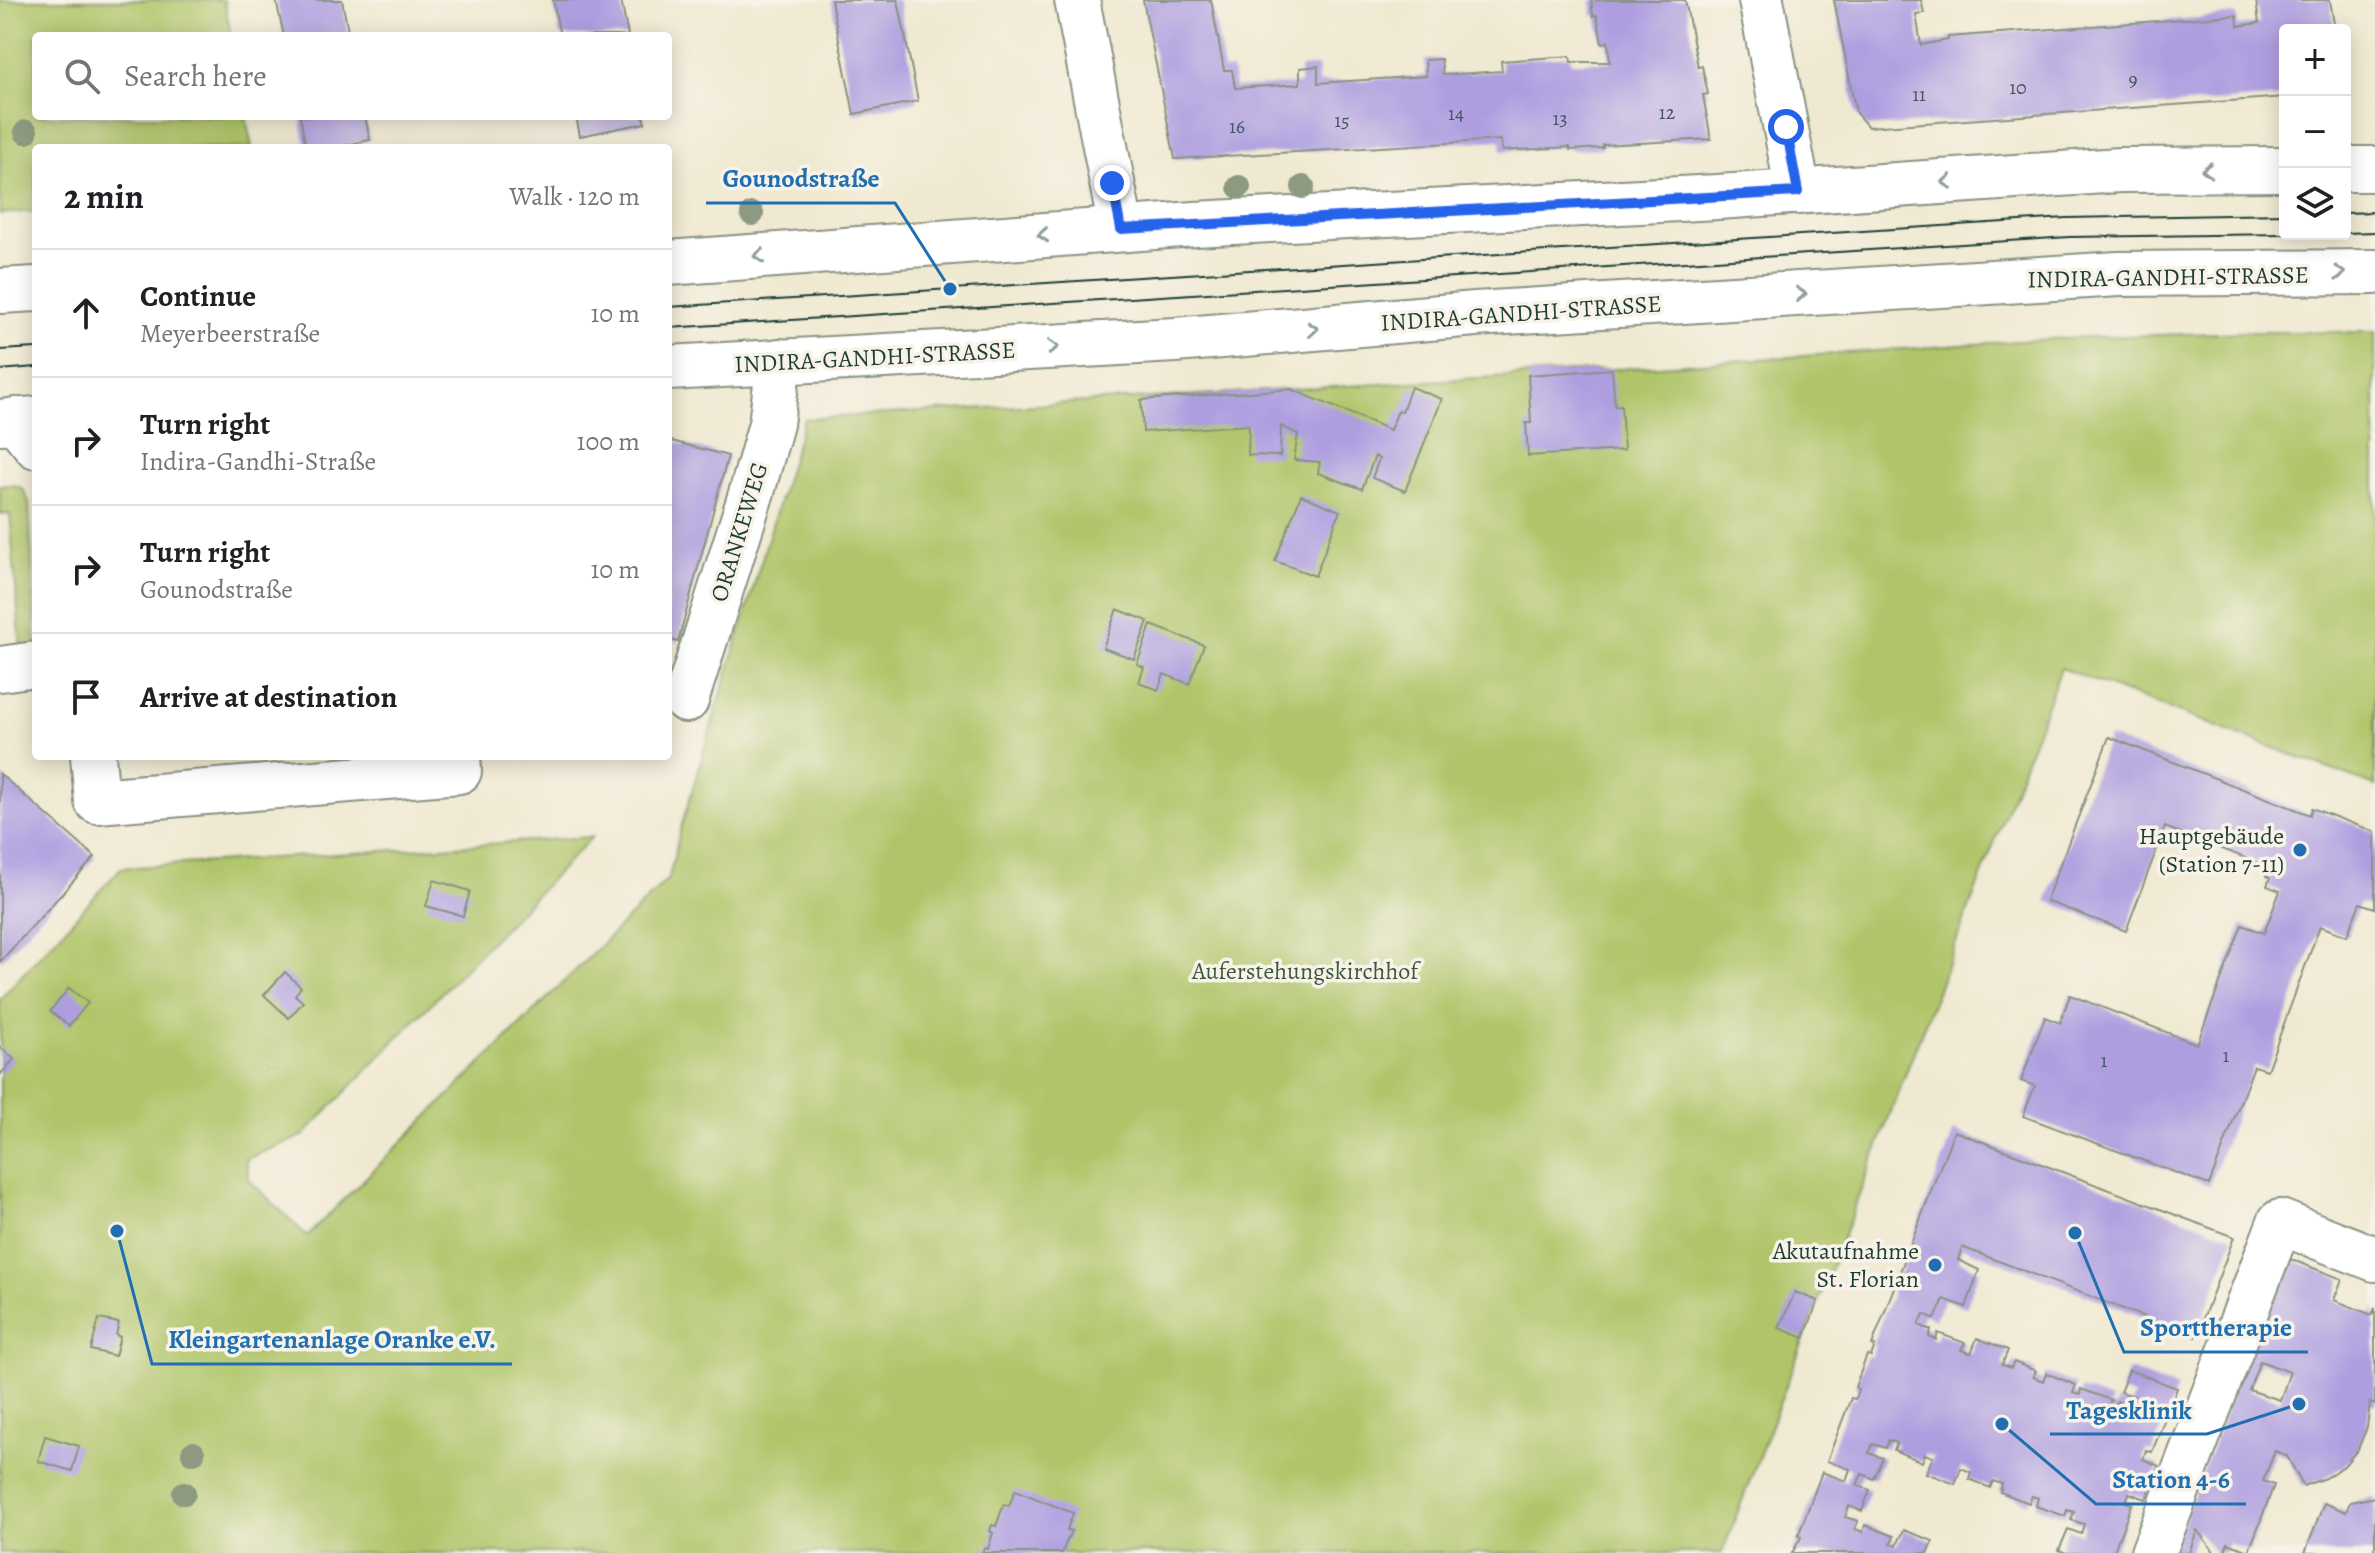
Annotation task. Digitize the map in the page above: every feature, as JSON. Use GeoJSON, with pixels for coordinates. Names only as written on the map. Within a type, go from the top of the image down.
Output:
{"type":"FeatureCollection","features":[{"type":"Feature","properties":{"kind":"main road"},"geometry":{"type":"LineString","coordinates":[[1077,0],[1121,229]]}},
{"type":"Feature","properties":{"kind":"main road"},"geometry":{"type":"LineString","coordinates":[[1761,0],[1798,192]]}},
{"type":"Feature","properties":{"kind":"main road"},"geometry":{"type":"LineString","coordinates":[[672,263],[1121,229],[1798,192],[2120,170],[2279,169]]}},
{"type":"Feature","properties":{"kind":"main road"},"geometry":{"type":"LineString","coordinates":[[2351,169],[2375,169]]}},
{"type":"Feature","properties":{"kind":"main road","name":"INDIRA-GANDHI-STRASSE"},"geometry":{"type":"LineString","coordinates":[[672,368],[1161,341],[1475,314],[2119,274],[2375,272]]}},
{"type":"Feature","properties":{"kind":"main road"},"geometry":{"type":"LineString","coordinates":[[0,291],[32,289]]}},
{"type":"Feature","properties":{"kind":"main road","name":"ORANKEWEG"},"geometry":{"type":"LineString","coordinates":[[686,700],[771,424],[779,361]]}},
{"type":"Feature","properties":{"kind":"main road"},"geometry":{"type":"LineString","coordinates":[[0,669],[32,665]]}},
{"type":"Feature","properties":{"kind":"main road"},"geometry":{"type":"LineString","coordinates":[[93,760],[97,801],[459,771],[458,760]]}},
{"type":"Feature","properties":{"kind":"main road"},"geometry":{"type":"LineString","coordinates":[[2153,1553],[2280,1222],[2375,1259]]}},
{"type":"Feature","properties":{"kind":"green space"},"geometry":{"type":"Polygon","coordinates":[[[0,0],[224,0],[230,32],[32,32],[32,120],[247,120],[251,144],[32,144],[32,211],[0,214],[0,0]]]}},
{"type":"Feature","properties":{"kind":"green space","name":"Auferstehungskirchhof"},"geometry":{"type":"Polygon","coordinates":[[[2248,332],[2375,332],[2375,786],[2061,668],[1722,1553],[0,1553],[0,999],[121,868],[592,837],[303,1136],[246,1159],[249,1180],[307,1236],[669,878],[680,831],[804,419],[1528,375],[2064,338],[2248,332]]]}},
{"type":"Feature","properties":{"kind":"green space"},"geometry":{"type":"Polygon","coordinates":[[[0,485],[23,489],[29,502],[32,650],[21,650],[10,514],[0,514],[0,485]]]}},
{"type":"Feature","properties":{"kind":"building"},"geometry":{"type":"Polygon","coordinates":[[[276,0],[342,0],[348,32],[283,32],[276,0]]]}},
{"type":"Feature","properties":{"kind":"building"},"geometry":{"type":"Polygon","coordinates":[[[553,0],[621,0],[627,32],[559,32],[553,0]]]}},
{"type":"Feature","properties":{"kind":"building"},"geometry":{"type":"Polygon","coordinates":[[[831,0],[898,0],[918,101],[854,114],[831,0]]]}},
{"type":"Feature","properties":{"kind":"building"},"geometry":{"type":"Polygon","coordinates":[[[1143,0],[1211,0],[1224,70],[1232,70],[1235,88],[1300,84],[1300,68],[1318,66],[1318,83],[1426,76],[1425,60],[1441,59],[1443,75],[1502,71],[1501,61],[1570,56],[1571,62],[1610,62],[1608,42],[1602,43],[1591,0],[1685,0],[1698,67],[1702,66],[1708,94],[1703,95],[1711,139],[1603,145],[1603,148],[1570,150],[1570,147],[1502,151],[1501,140],[1175,159],[1143,0]]]}},
{"type":"Feature","properties":{"kind":"building"},"geometry":{"type":"Polygon","coordinates":[[[1834,0],[1921,0],[1924,13],[1916,14],[1921,45],[1948,40],[1948,37],[2237,15],[2238,26],[2259,23],[2256,0],[2330,0],[2334,24],[2279,24],[2279,97],[1868,127],[1856,113],[1834,0]]]}},
{"type":"Feature","properties":{"kind":"building"},"geometry":{"type":"Polygon","coordinates":[[[301,120],[366,120],[370,140],[351,144],[305,144],[301,120]]]}},
{"type":"Feature","properties":{"kind":"building"},"geometry":{"type":"Polygon","coordinates":[[[577,120],[644,120],[645,123],[580,136],[577,120]]]}},
{"type":"Feature","properties":{"kind":"building"},"geometry":{"type":"Polygon","coordinates":[[[1612,369],[1615,406],[1621,405],[1624,450],[1528,456],[1526,423],[1531,423],[1528,375],[1612,369]]]}},
{"type":"Feature","properties":{"kind":"building"},"geometry":{"type":"Polygon","coordinates":[[[1411,387],[1442,399],[1405,491],[1372,478],[1379,459],[1375,456],[1362,489],[1318,473],[1320,462],[1294,460],[1298,434],[1281,426],[1280,456],[1248,455],[1249,425],[1143,432],[1141,400],[1291,389],[1390,430],[1398,411],[1402,411],[1411,387]]]}},
{"type":"Feature","properties":{"kind":"building"},"geometry":{"type":"Polygon","coordinates":[[[672,441],[728,456],[678,642],[672,640],[672,441]]]}},
{"type":"Feature","properties":{"kind":"building"},"geometry":{"type":"Polygon","coordinates":[[[1301,495],[1340,511],[1315,576],[1275,561],[1301,495]]]}},
{"type":"Feature","properties":{"kind":"building"},"geometry":{"type":"Polygon","coordinates":[[[1117,609],[1148,621],[1134,659],[1103,648],[1117,609]]]}},
{"type":"Feature","properties":{"kind":"building"},"geometry":{"type":"Polygon","coordinates":[[[1151,625],[1204,645],[1189,684],[1164,674],[1158,690],[1139,682],[1144,667],[1137,664],[1151,625]]]}},
{"type":"Feature","properties":{"kind":"building"},"geometry":{"type":"Polygon","coordinates":[[[2109,737],[2310,815],[2312,808],[2375,832],[2375,908],[2360,903],[2347,936],[2320,926],[2267,1070],[2254,1066],[2209,1185],[2023,1116],[2035,1086],[2021,1081],[2045,1017],[2060,1023],[2070,995],[2197,1044],[2242,925],[2264,933],[2280,891],[2267,886],[2269,867],[2165,827],[2126,931],[2046,901],[2109,737]]]}},
{"type":"Feature","properties":{"kind":"building"},"geometry":{"type":"Polygon","coordinates":[[[0,774],[95,857],[0,962],[0,774]]]}},
{"type":"Feature","properties":{"kind":"building"},"geometry":{"type":"Polygon","coordinates":[[[434,880],[470,891],[463,916],[426,906],[434,880]]]}},
{"type":"Feature","properties":{"kind":"building"},"geometry":{"type":"Polygon","coordinates":[[[285,972],[301,987],[295,995],[303,1002],[289,1018],[264,995],[285,972]]]}},
{"type":"Feature","properties":{"kind":"building"},"geometry":{"type":"Polygon","coordinates":[[[69,988],[88,1003],[69,1026],[50,1011],[69,988]]]}},
{"type":"Feature","properties":{"kind":"building"},"geometry":{"type":"Polygon","coordinates":[[[0,1047],[14,1059],[0,1075],[0,1047]]]}},
{"type":"Feature","properties":{"kind":"building"},"geometry":{"type":"Polygon","coordinates":[[[1954,1131],[2234,1237],[2196,1337],[1962,1247],[1958,1260],[1979,1270],[1966,1307],[1944,1299],[1935,1319],[1924,1314],[1919,1325],[1931,1330],[1929,1337],[1936,1340],[1938,1333],[1965,1343],[1961,1350],[1971,1353],[1977,1338],[2008,1350],[2002,1365],[2011,1368],[2014,1362],[2036,1371],[2033,1377],[2043,1381],[2046,1373],[2076,1385],[2073,1393],[2080,1395],[2081,1389],[2111,1400],[2109,1406],[2114,1408],[2117,1401],[2130,1406],[2134,1396],[2120,1392],[2129,1370],[2177,1388],[2152,1452],[2146,1450],[2143,1459],[2159,1466],[2146,1499],[2129,1493],[2126,1502],[2132,1504],[2113,1553],[2066,1553],[2059,1550],[2068,1529],[2081,1534],[2084,1524],[2071,1520],[2074,1512],[2067,1510],[2065,1516],[2036,1506],[2038,1498],[2032,1496],[2029,1503],[2000,1492],[2002,1484],[1993,1481],[1990,1488],[1969,1479],[1971,1472],[1961,1468],[1955,1484],[1926,1473],[1933,1457],[1925,1454],[1922,1462],[1894,1450],[1897,1443],[1889,1440],[1886,1448],[1873,1444],[1869,1453],[1883,1458],[1874,1479],[1862,1474],[1857,1485],[1870,1490],[1862,1511],[1849,1506],[1845,1517],[1858,1521],[1855,1529],[1863,1532],[1865,1525],[1894,1536],[1891,1543],[1897,1545],[1904,1530],[1933,1541],[1928,1553],[1792,1553],[1801,1537],[1798,1536],[1822,1472],[1846,1481],[1850,1469],[1827,1461],[1851,1398],[1855,1399],[1858,1389],[1855,1387],[1867,1355],[1871,1356],[1875,1346],[1872,1345],[1954,1131]]]}},
{"type":"Feature","properties":{"kind":"building"},"geometry":{"type":"Polygon","coordinates":[[[2285,1257],[2342,1279],[2334,1300],[2372,1315],[2375,1308],[2375,1405],[2370,1403],[2367,1427],[2358,1449],[2344,1466],[2325,1478],[2303,1486],[2287,1456],[2275,1451],[2263,1481],[2274,1485],[2249,1551],[2228,1543],[2224,1553],[2215,1553],[2197,1530],[2189,1553],[2171,1553],[2285,1257]],[[2260,1361],[2249,1390],[2280,1400],[2290,1372],[2260,1361]]]}},
{"type":"Feature","properties":{"kind":"building"},"geometry":{"type":"Polygon","coordinates":[[[1795,1292],[1818,1301],[1804,1338],[1779,1328],[1795,1292]]]}},
{"type":"Feature","properties":{"kind":"building"},"geometry":{"type":"Polygon","coordinates":[[[99,1319],[119,1323],[116,1335],[120,1337],[115,1356],[91,1350],[99,1319]]]}},
{"type":"Feature","properties":{"kind":"building"},"geometry":{"type":"Polygon","coordinates":[[[45,1436],[79,1446],[72,1471],[38,1461],[45,1436]]]}},
{"type":"Feature","properties":{"kind":"building"},"geometry":{"type":"Polygon","coordinates":[[[1015,1490],[1073,1513],[1067,1530],[1071,1531],[1062,1553],[982,1553],[984,1548],[988,1549],[992,1525],[996,1526],[1004,1504],[1009,1506],[1015,1490]]]}},
{"type":"Feature","properties":{"kind":"building"},"geometry":{"type":"Polygon","coordinates":[[[2375,1497],[2375,1553],[2305,1553],[2324,1503],[2346,1512],[2350,1502],[2375,1497]]]}},
{"type":"Feature","properties":{"kind":"tram line"},"geometry":{"type":"LineString","coordinates":[[2351,213],[2375,212]]}},
{"type":"Feature","properties":{"kind":"tram line"},"geometry":{"type":"LineString","coordinates":[[672,307],[2066,218],[2279,214]]}},
{"type":"Feature","properties":{"kind":"tram line"},"geometry":{"type":"LineString","coordinates":[[2351,233],[2375,232]]}},
{"type":"Feature","properties":{"kind":"tram line"},"geometry":{"type":"LineString","coordinates":[[672,328],[2069,237],[2279,234]]}},
{"type":"Feature","properties":{"kind":"tram line"},"geometry":{"type":"LineString","coordinates":[[0,350],[32,348]]}},
{"type":"Feature","properties":{"kind":"tram line"},"geometry":{"type":"LineString","coordinates":[[0,370],[32,367]]}},
{"type":"Feature","properties":{"kind":"place","name":"Gounodstraße"},"geometry":{"type":"Point","coordinates":[950,289]}},
{"type":"Feature","properties":{"kind":"place","name":"Hauptgebäude (Station 7-11)"},"geometry":{"type":"Point","coordinates":[2300,850]}},
{"type":"Feature","properties":{"kind":"place","name":"Kleingartenanlage Oranke e.V."},"geometry":{"type":"Point","coordinates":[117,1231]}},
{"type":"Feature","properties":{"kind":"place","name":"Sporttherapie"},"geometry":{"type":"Point","coordinates":[2075,1233]}},
{"type":"Feature","properties":{"kind":"place","name":"Akutaufnahme St. Florian"},"geometry":{"type":"Point","coordinates":[1935,1265]}},
{"type":"Feature","properties":{"kind":"place","name":"Tagesklinik"},"geometry":{"type":"Point","coordinates":[2299,1404]}},
{"type":"Feature","properties":{"kind":"place","name":"Station 4-6"},"geometry":{"type":"Point","coordinates":[2002,1424]}},
{"type":"Feature","properties":{"kind":"route"},"geometry":{"type":"LineString","coordinates":[[1112,183],[1121,229],[1798,192],[1786,127]]}}]}
